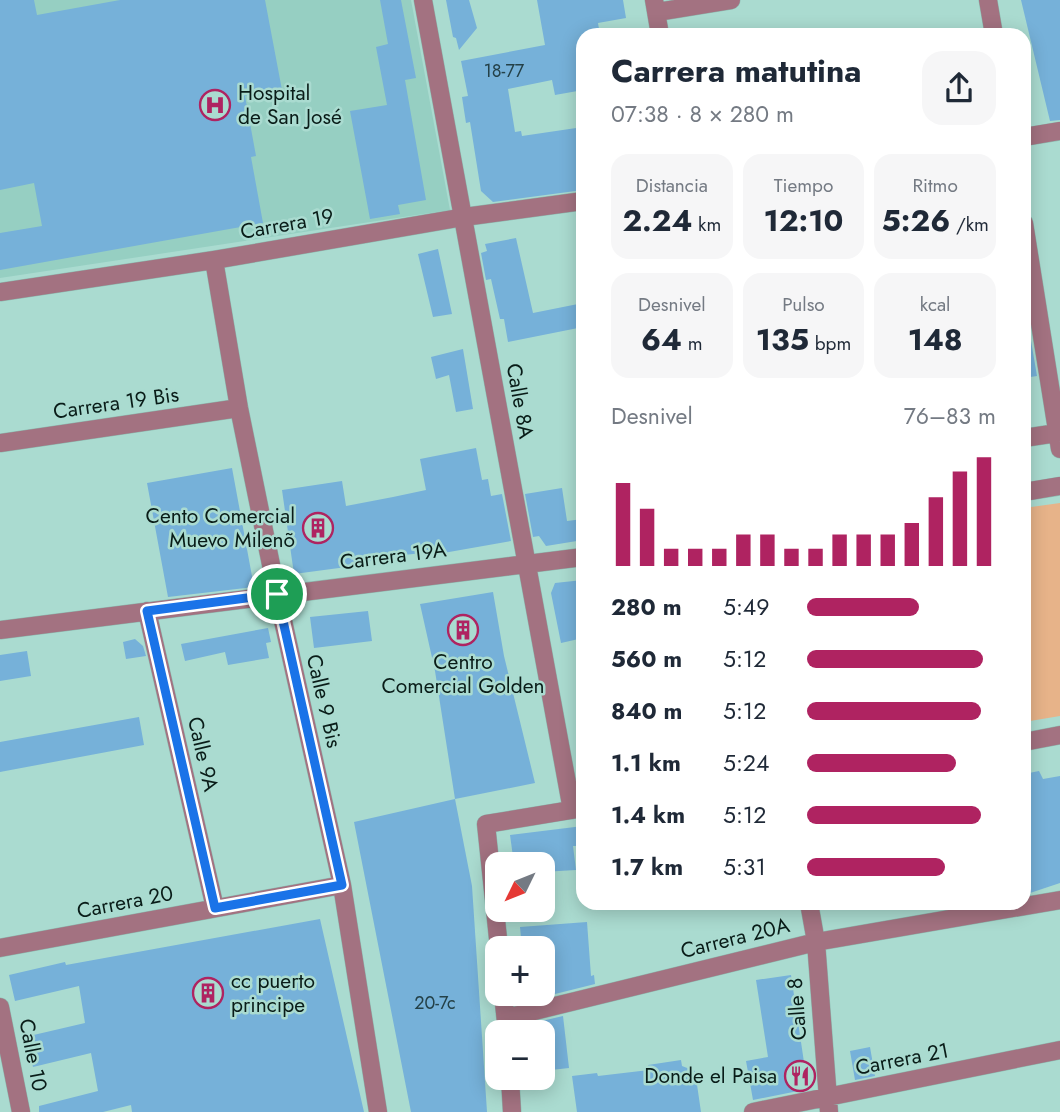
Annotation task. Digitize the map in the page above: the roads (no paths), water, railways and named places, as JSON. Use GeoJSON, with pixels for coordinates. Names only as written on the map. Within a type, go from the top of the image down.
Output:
{"type":"FeatureCollection","features":[{"type":"Feature","properties":{"kind":"street","name":"Calle 8A"},"geometry":{"type":"LineString","coordinates":[[423,0],[526,564],[576,804]]}},
{"type":"Feature","properties":{"kind":"street"},"geometry":{"type":"LineString","coordinates":[[659,28],[655,6],[731,0]]}},
{"type":"Feature","properties":{"kind":"street"},"geometry":{"type":"LineString","coordinates":[[988,0],[993,28]]}},
{"type":"Feature","properties":{"kind":"street"},"geometry":{"type":"LineString","coordinates":[[1031,136],[1060,131]]}},
{"type":"Feature","properties":{"kind":"street","name":"Carrera 19"},"geometry":{"type":"LineString","coordinates":[[0,292],[214,260],[464,217],[576,202]]}},
{"type":"Feature","properties":{"kind":"street","name":"Calle 9 Bis"},"geometry":{"type":"LineString","coordinates":[[214,260],[239,408],[277,594],[342,885],[378,1112]]}},
{"type":"Feature","properties":{"kind":"street"},"geometry":{"type":"LineString","coordinates":[[1031,267],[1059,441],[1031,439]]}},
{"type":"Feature","properties":{"kind":"street","name":"Carrera 19 Bis"},"geometry":{"type":"LineString","coordinates":[[0,443],[239,408]]}},
{"type":"Feature","properties":{"kind":"street"},"geometry":{"type":"LineString","coordinates":[[1031,491],[1060,486]]}},
{"type":"Feature","properties":{"kind":"street","name":"Carrera 19A"},"geometry":{"type":"LineString","coordinates":[[0,630],[576,557]]}},
{"type":"Feature","properties":{"kind":"street","name":"Calle 9A"},"geometry":{"type":"LineString","coordinates":[[147,611],[215,908]]}},
{"type":"Feature","properties":{"kind":"street"},"geometry":{"type":"LineString","coordinates":[[1031,741],[1060,735]]}},
{"type":"Feature","properties":{"kind":"street"},"geometry":{"type":"LineString","coordinates":[[498,936],[486,824],[576,809]]}},
{"type":"Feature","properties":{"kind":"street","name":"Carrera 20"},"geometry":{"type":"LineString","coordinates":[[0,948],[342,885]]}},
{"type":"Feature","properties":{"kind":"street","name":"Carrera 20A"},"geometry":{"type":"LineString","coordinates":[[1031,903],[1060,900]]}},
{"type":"Feature","properties":{"kind":"street","name":"Calle 8"},"geometry":{"type":"LineString","coordinates":[[810,910],[816,942],[827,1105]]}},
{"type":"Feature","properties":{"kind":"street","name":"Carrera 20A"},"geometry":{"type":"LineString","coordinates":[[525,1020],[816,942],[973,910]]}},
{"type":"Feature","properties":{"kind":"street","name":"Calle 10"},"geometry":{"type":"LineString","coordinates":[[0,1007],[21,1112]]}},
{"type":"Feature","properties":{"kind":"street","name":"Carrera 21"},"geometry":{"type":"LineString","coordinates":[[753,1112],[827,1105],[1060,1051]]}},
{"type":"Feature","properties":{"kind":"street"},"geometry":{"type":"LineString","coordinates":[[511,1090],[512,1112]]}},
{"type":"Feature","properties":{"kind":"place","name":"Hospital de San José"},"geometry":{"type":"Point","coordinates":[215,105]}},
{"type":"Feature","properties":{"kind":"place","name":"Cento Comercial Muevo Milenõ"},"geometry":{"type":"Point","coordinates":[318,528]}},
{"type":"Feature","properties":{"kind":"place","name":"Centro Comercial Golden"},"geometry":{"type":"Point","coordinates":[463,630]}},
{"type":"Feature","properties":{"kind":"place","name":"cc puerto principe"},"geometry":{"type":"Point","coordinates":[208,993]}},
{"type":"Feature","properties":{"kind":"place","name":"Donde el Paisa"},"geometry":{"type":"Point","coordinates":[800,1076]}}]}
